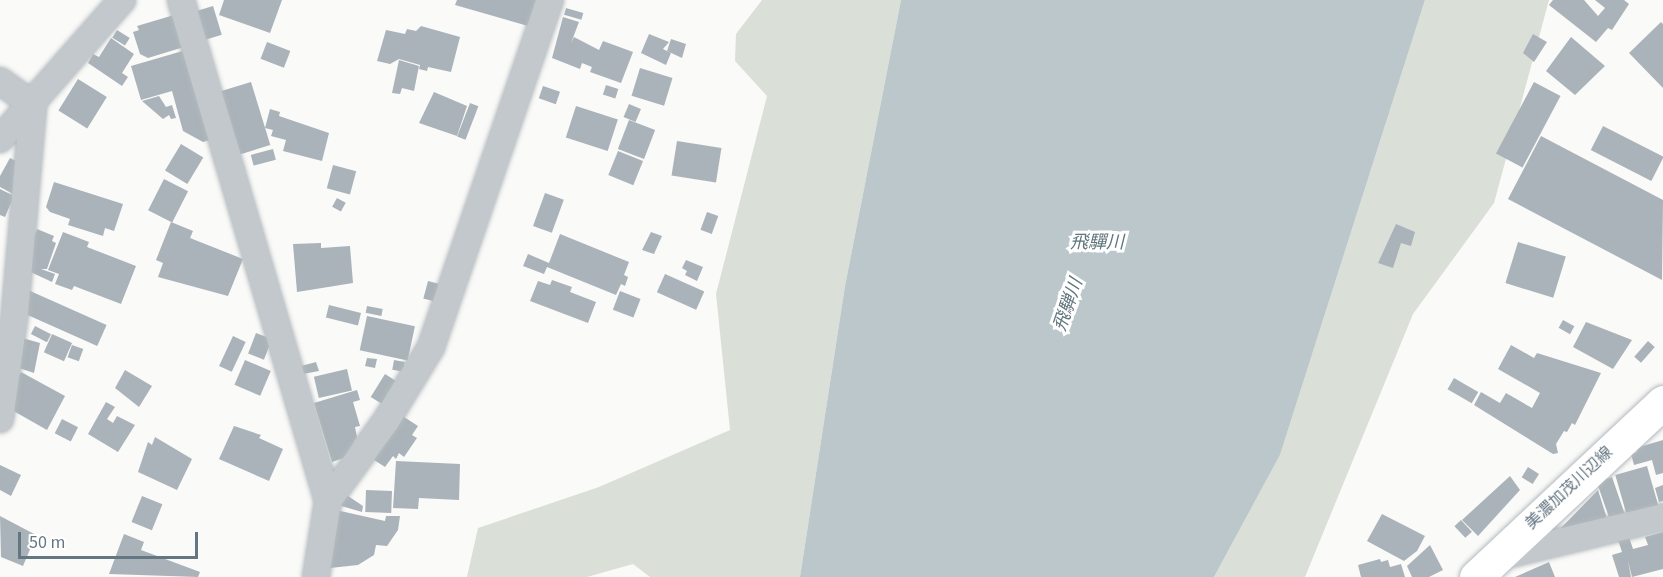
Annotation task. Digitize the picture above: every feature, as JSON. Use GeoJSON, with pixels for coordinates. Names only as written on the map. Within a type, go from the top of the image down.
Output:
{"type":"FeatureCollection","features":[{"type":"Feature","properties":{"kind":"main road","name":"美濃加茂川辺線"},"geometry":{"type":"LineString","coordinates":[[1485,567],[1663,402]]}},
{"type":"Feature","properties":{"kind":"street"},"geometry":{"type":"LineString","coordinates":[[0,139],[33,105],[122,0]]}},
{"type":"Feature","properties":{"kind":"street"},"geometry":{"type":"LineString","coordinates":[[181,0],[327,501],[316,577]]}},
{"type":"Feature","properties":{"kind":"street"},"geometry":{"type":"LineString","coordinates":[[327,501],[386,421],[431,347],[550,0]]}},
{"type":"Feature","properties":{"kind":"street"},"geometry":{"type":"LineString","coordinates":[[0,81],[33,105]]}},
{"type":"Feature","properties":{"kind":"street"},"geometry":{"type":"LineString","coordinates":[[0,419],[15,312],[33,105]]}},
{"type":"Feature","properties":{"kind":"street"},"geometry":{"type":"LineString","coordinates":[[1485,567],[1663,518]]}},
{"type":"Feature","properties":{"kind":"shaded area"},"geometry":{"type":"Polygon","coordinates":[[[762,0],[901,0],[845,286],[800,577],[650,577],[633,564],[587,577],[467,577],[478,528],[599,487],[730,430],[716,294],[767,96],[735,61],[736,34],[762,0]]]}},
{"type":"Feature","properties":{"kind":"shaded area"},"geometry":{"type":"Polygon","coordinates":[[[1425,0],[1549,0],[1494,203],[1413,314],[1305,577],[1214,577],[1280,455],[1425,0]]]}},
{"type":"Feature","properties":{"kind":"water","name":"飛驒川"},"geometry":{"type":"Polygon","coordinates":[[[901,0],[1425,0],[1280,455],[1214,577],[800,577],[845,286],[901,0]]]}},
{"type":"Feature","properties":{"kind":"building"},"geometry":{"type":"Polygon","coordinates":[[[224,0],[282,0],[270,33],[219,15],[224,0]]]}},
{"type":"Feature","properties":{"kind":"building"},"geometry":{"type":"Polygon","coordinates":[[[457,0],[536,0],[528,26],[455,5],[457,0]]]}},
{"type":"Feature","properties":{"kind":"building"},"geometry":{"type":"Polygon","coordinates":[[[1553,0],[1584,0],[1598,16],[1605,8],[1595,0],[1624,0],[1629,4],[1612,30],[1608,28],[1596,42],[1549,5],[1553,0]]]}},
{"type":"Feature","properties":{"kind":"building"},"geometry":{"type":"Polygon","coordinates":[[[213,6],[222,35],[205,40],[196,11],[213,6]]]}},
{"type":"Feature","properties":{"kind":"building"},"geometry":{"type":"Polygon","coordinates":[[[566,8],[583,13],[581,20],[564,15],[566,8]]]}},
{"type":"Feature","properties":{"kind":"building"},"geometry":{"type":"Polygon","coordinates":[[[174,15],[184,47],[148,58],[140,54],[133,32],[139,30],[137,26],[174,15]]]}},
{"type":"Feature","properties":{"kind":"building"},"geometry":{"type":"Polygon","coordinates":[[[563,17],[579,22],[571,43],[574,37],[599,50],[603,41],[633,52],[621,83],[590,72],[592,67],[582,63],[580,69],[552,58],[563,17]]]}},
{"type":"Feature","properties":{"kind":"building"},"geometry":{"type":"Polygon","coordinates":[[[1661,22],[1663,24],[1663,88],[1629,53],[1661,22]]]}},
{"type":"Feature","properties":{"kind":"building"},"geometry":{"type":"Polygon","coordinates":[[[421,26],[460,37],[451,72],[428,67],[427,71],[419,69],[420,65],[399,59],[390,64],[377,61],[386,30],[405,34],[407,29],[416,31],[421,26]]]}},
{"type":"Feature","properties":{"kind":"building"},"geometry":{"type":"Polygon","coordinates":[[[117,30],[130,38],[125,46],[112,38],[117,30]]]}},
{"type":"Feature","properties":{"kind":"building"},"geometry":{"type":"Polygon","coordinates":[[[649,34],[669,42],[663,49],[671,53],[666,65],[641,53],[649,34]]]}},
{"type":"Feature","properties":{"kind":"building"},"geometry":{"type":"Polygon","coordinates":[[[1533,34],[1547,42],[1534,62],[1523,53],[1533,34]]]}},
{"type":"Feature","properties":{"kind":"building"},"geometry":{"type":"Polygon","coordinates":[[[1571,37],[1605,66],[1575,95],[1546,71],[1571,37]]]}},
{"type":"Feature","properties":{"kind":"building"},"geometry":{"type":"Polygon","coordinates":[[[111,38],[134,54],[122,73],[128,77],[122,86],[88,63],[93,54],[99,57],[111,38]]]}},
{"type":"Feature","properties":{"kind":"building"},"geometry":{"type":"Polygon","coordinates":[[[671,39],[686,44],[682,58],[667,51],[671,39]]]}},
{"type":"Feature","properties":{"kind":"building"},"geometry":{"type":"Polygon","coordinates":[[[267,42],[290,51],[284,68],[261,59],[267,42]]]}},
{"type":"Feature","properties":{"kind":"building"},"geometry":{"type":"Polygon","coordinates":[[[186,50],[213,139],[203,142],[183,131],[172,91],[141,100],[131,66],[186,50]]]}},
{"type":"Feature","properties":{"kind":"building"},"geometry":{"type":"Polygon","coordinates":[[[399,60],[419,66],[414,91],[402,88],[400,94],[392,93],[399,60]]]}},
{"type":"Feature","properties":{"kind":"building"},"geometry":{"type":"Polygon","coordinates":[[[640,68],[673,78],[664,106],[632,96],[640,68]]]}},
{"type":"Feature","properties":{"kind":"building"},"geometry":{"type":"Polygon","coordinates":[[[78,79],[107,97],[87,128],[58,110],[78,79]]]}},
{"type":"Feature","properties":{"kind":"building"},"geometry":{"type":"Polygon","coordinates":[[[251,82],[270,145],[241,154],[221,91],[251,82]]]}},
{"type":"Feature","properties":{"kind":"building"},"geometry":{"type":"Polygon","coordinates":[[[1534,82],[1560,96],[1522,168],[1496,154],[1534,82]]]}},
{"type":"Feature","properties":{"kind":"building"},"geometry":{"type":"Polygon","coordinates":[[[606,85],[618,89],[615,99],[603,95],[606,85]]]}},
{"type":"Feature","properties":{"kind":"building"},"geometry":{"type":"Polygon","coordinates":[[[543,86],[560,92],[556,104],[539,98],[543,86]]]}},
{"type":"Feature","properties":{"kind":"building"},"geometry":{"type":"Polygon","coordinates":[[[434,92],[467,106],[457,136],[419,123],[434,92]]]}},
{"type":"Feature","properties":{"kind":"building"},"geometry":{"type":"Polygon","coordinates":[[[159,96],[166,107],[172,105],[176,118],[171,119],[169,115],[163,119],[142,101],[159,96]]]}},
{"type":"Feature","properties":{"kind":"building"},"geometry":{"type":"Polygon","coordinates":[[[470,103],[478,106],[466,140],[457,137],[470,103]]]}},
{"type":"Feature","properties":{"kind":"building"},"geometry":{"type":"Polygon","coordinates":[[[629,104],[641,109],[635,122],[624,117],[629,104]]]}},
{"type":"Feature","properties":{"kind":"building"},"geometry":{"type":"Polygon","coordinates":[[[576,106],[618,120],[608,151],[566,137],[576,106]]]}},
{"type":"Feature","properties":{"kind":"building"},"geometry":{"type":"Polygon","coordinates":[[[270,109],[280,112],[279,116],[329,133],[322,161],[283,151],[286,140],[271,136],[273,130],[265,128],[270,109]]]}},
{"type":"Feature","properties":{"kind":"building"},"geometry":{"type":"Polygon","coordinates":[[[629,120],[655,130],[644,159],[618,149],[629,120]]]}},
{"type":"Feature","properties":{"kind":"building"},"geometry":{"type":"Polygon","coordinates":[[[1603,126],[1663,157],[1651,181],[1591,150],[1603,126]]]}},
{"type":"Feature","properties":{"kind":"building"},"geometry":{"type":"Polygon","coordinates":[[[1541,136],[1663,200],[1662,280],[1508,199],[1541,136]]]}},
{"type":"Feature","properties":{"kind":"building"},"geometry":{"type":"Polygon","coordinates":[[[677,141],[721,148],[716,183],[672,176],[677,141]]]}},
{"type":"Feature","properties":{"kind":"building"},"geometry":{"type":"Polygon","coordinates":[[[181,144],[203,157],[187,184],[165,171],[181,144]]]}},
{"type":"Feature","properties":{"kind":"building"},"geometry":{"type":"Polygon","coordinates":[[[273,149],[276,160],[254,166],[251,155],[273,149]]]}},
{"type":"Feature","properties":{"kind":"building"},"geometry":{"type":"Polygon","coordinates":[[[618,151],[643,161],[633,185],[608,175],[618,151]]]}},
{"type":"Feature","properties":{"kind":"building"},"geometry":{"type":"Polygon","coordinates":[[[10,158],[22,164],[17,196],[0,187],[0,176],[10,158]]]}},
{"type":"Feature","properties":{"kind":"building"},"geometry":{"type":"Polygon","coordinates":[[[333,165],[356,171],[350,194],[327,188],[333,165]]]}},
{"type":"Feature","properties":{"kind":"building"},"geometry":{"type":"Polygon","coordinates":[[[164,179],[188,191],[172,222],[148,210],[164,179]]]}},
{"type":"Feature","properties":{"kind":"building"},"geometry":{"type":"Polygon","coordinates":[[[54,182],[123,204],[114,231],[105,228],[103,236],[68,225],[70,219],[50,212],[46,207],[54,182]]]}},
{"type":"Feature","properties":{"kind":"building"},"geometry":{"type":"Polygon","coordinates":[[[0,189],[14,196],[5,217],[0,215],[0,189]]]}},
{"type":"Feature","properties":{"kind":"building"},"geometry":{"type":"Polygon","coordinates":[[[545,193],[564,200],[552,233],[533,226],[545,193]]]}},
{"type":"Feature","properties":{"kind":"building"},"geometry":{"type":"Polygon","coordinates":[[[337,198],[346,203],[341,212],[332,207],[337,198]]]}},
{"type":"Feature","properties":{"kind":"building"},"geometry":{"type":"Polygon","coordinates":[[[707,212],[718,216],[712,234],[701,230],[707,212]]]}},
{"type":"Feature","properties":{"kind":"building"},"geometry":{"type":"Polygon","coordinates":[[[171,222],[193,231],[190,238],[243,259],[228,296],[158,277],[163,263],[156,260],[171,222]]]}},
{"type":"Feature","properties":{"kind":"building"},"geometry":{"type":"Polygon","coordinates":[[[1396,224],[1415,232],[1411,246],[1401,243],[1393,268],[1378,263],[1396,224]]]}},
{"type":"Feature","properties":{"kind":"building"},"geometry":{"type":"Polygon","coordinates":[[[37,229],[54,236],[52,241],[56,243],[47,269],[41,269],[55,274],[52,282],[22,268],[37,229]]]}},
{"type":"Feature","properties":{"kind":"building"},"geometry":{"type":"Polygon","coordinates":[[[63,232],[89,242],[87,247],[136,266],[121,304],[74,286],[72,290],[55,284],[59,274],[48,270],[63,232]]]}},
{"type":"Feature","properties":{"kind":"building"},"geometry":{"type":"Polygon","coordinates":[[[651,232],[662,236],[654,254],[642,250],[651,232]]]}},
{"type":"Feature","properties":{"kind":"building"},"geometry":{"type":"Polygon","coordinates":[[[560,234],[629,262],[624,275],[628,277],[625,286],[621,284],[616,295],[547,267],[544,274],[523,266],[528,254],[549,263],[560,234]]]}},
{"type":"Feature","properties":{"kind":"building"},"geometry":{"type":"Polygon","coordinates":[[[1518,242],[1566,257],[1553,298],[1505,283],[1518,242]]]}},
{"type":"Feature","properties":{"kind":"building"},"geometry":{"type":"Polygon","coordinates":[[[321,243],[321,248],[350,246],[353,283],[297,292],[293,244],[321,243]]]}},
{"type":"Feature","properties":{"kind":"building"},"geometry":{"type":"Polygon","coordinates":[[[686,260],[703,267],[697,281],[685,275],[687,271],[682,268],[686,260]]]}},
{"type":"Feature","properties":{"kind":"building"},"geometry":{"type":"Polygon","coordinates":[[[665,274],[704,291],[696,310],[657,292],[665,274]]]}},
{"type":"Feature","properties":{"kind":"building"},"geometry":{"type":"Polygon","coordinates":[[[552,280],[572,287],[570,292],[596,302],[588,323],[530,301],[538,281],[550,285],[552,280]]]}},
{"type":"Feature","properties":{"kind":"building"},"geometry":{"type":"Polygon","coordinates":[[[428,281],[439,284],[434,301],[423,298],[428,281]]]}},
{"type":"Feature","properties":{"kind":"building"},"geometry":{"type":"Polygon","coordinates":[[[28,290],[107,325],[97,346],[19,311],[28,290]]]}},
{"type":"Feature","properties":{"kind":"building"},"geometry":{"type":"Polygon","coordinates":[[[620,291],[641,299],[633,318],[613,310],[620,291]]]}},
{"type":"Feature","properties":{"kind":"building"},"geometry":{"type":"Polygon","coordinates":[[[329,305],[361,313],[358,326],[326,318],[329,305]]]}},
{"type":"Feature","properties":{"kind":"building"},"geometry":{"type":"Polygon","coordinates":[[[367,306],[383,309],[381,316],[366,313],[367,306]]]}},
{"type":"Feature","properties":{"kind":"building"},"geometry":{"type":"Polygon","coordinates":[[[367,316],[415,326],[408,360],[360,350],[367,316]]]}},
{"type":"Feature","properties":{"kind":"building"},"geometry":{"type":"Polygon","coordinates":[[[1563,320],[1574,326],[1570,334],[1559,328],[1563,320]]]}},
{"type":"Feature","properties":{"kind":"building"},"geometry":{"type":"Polygon","coordinates":[[[1586,322],[1632,340],[1613,369],[1573,347],[1586,322]]]}},
{"type":"Feature","properties":{"kind":"building"},"geometry":{"type":"Polygon","coordinates":[[[35,326],[51,334],[47,342],[31,334],[35,326]]]}},
{"type":"Feature","properties":{"kind":"building"},"geometry":{"type":"Polygon","coordinates":[[[256,333],[272,339],[264,360],[248,354],[256,333]]]}},
{"type":"Feature","properties":{"kind":"building"},"geometry":{"type":"Polygon","coordinates":[[[52,334],[72,343],[64,361],[44,352],[52,334]]]}},
{"type":"Feature","properties":{"kind":"building"},"geometry":{"type":"Polygon","coordinates":[[[233,336],[246,342],[232,372],[219,366],[233,336]]]}},
{"type":"Feature","properties":{"kind":"building"},"geometry":{"type":"Polygon","coordinates":[[[19,337],[40,343],[34,373],[13,366],[19,337]]]}},
{"type":"Feature","properties":{"kind":"building"},"geometry":{"type":"Polygon","coordinates":[[[1648,341],[1655,347],[1641,363],[1634,357],[1648,341]]]}},
{"type":"Feature","properties":{"kind":"building"},"geometry":{"type":"Polygon","coordinates":[[[72,345],[83,349],[79,361],[68,357],[72,345]]]}},
{"type":"Feature","properties":{"kind":"building"},"geometry":{"type":"Polygon","coordinates":[[[1511,345],[1534,358],[1537,353],[1601,373],[1575,425],[1572,423],[1567,432],[1564,431],[1556,444],[1558,453],[1553,454],[1474,405],[1481,392],[1500,403],[1506,393],[1532,408],[1540,393],[1498,369],[1511,345]]]}},
{"type":"Feature","properties":{"kind":"building"},"geometry":{"type":"Polygon","coordinates":[[[367,358],[377,359],[375,368],[365,366],[367,358]]]}},
{"type":"Feature","properties":{"kind":"building"},"geometry":{"type":"Polygon","coordinates":[[[245,360],[271,371],[260,396],[234,385],[245,360]]]}},
{"type":"Feature","properties":{"kind":"building"},"geometry":{"type":"Polygon","coordinates":[[[394,360],[405,362],[403,372],[392,370],[394,360]]]}},
{"type":"Feature","properties":{"kind":"building"},"geometry":{"type":"Polygon","coordinates":[[[316,362],[319,371],[303,374],[301,366],[316,362]]]}},
{"type":"Feature","properties":{"kind":"building"},"geometry":{"type":"Polygon","coordinates":[[[347,369],[352,390],[319,398],[314,377],[347,369]]]}},
{"type":"Feature","properties":{"kind":"building"},"geometry":{"type":"Polygon","coordinates":[[[125,370],[152,386],[139,407],[115,388],[125,370]]]}},
{"type":"Feature","properties":{"kind":"building"},"geometry":{"type":"Polygon","coordinates":[[[21,372],[65,396],[47,430],[10,409],[7,396],[21,372]]]}},
{"type":"Feature","properties":{"kind":"building"},"geometry":{"type":"Polygon","coordinates":[[[385,374],[396,381],[382,404],[371,397],[385,374]]]}},
{"type":"Feature","properties":{"kind":"building"},"geometry":{"type":"Polygon","coordinates":[[[1454,378],[1478,392],[1472,403],[1448,389],[1454,378]]]}},
{"type":"Feature","properties":{"kind":"building"},"geometry":{"type":"Polygon","coordinates":[[[357,390],[360,400],[353,402],[360,426],[355,427],[357,437],[344,458],[332,462],[314,403],[357,390]]]}},
{"type":"Feature","properties":{"kind":"building"},"geometry":{"type":"Polygon","coordinates":[[[106,402],[115,407],[107,419],[113,423],[117,416],[135,425],[118,452],[88,434],[106,402]]]}},
{"type":"Feature","properties":{"kind":"building"},"geometry":{"type":"Polygon","coordinates":[[[401,415],[418,426],[412,435],[417,438],[404,457],[399,453],[396,459],[393,456],[385,467],[371,458],[401,415]]]}},
{"type":"Feature","properties":{"kind":"building"},"geometry":{"type":"Polygon","coordinates":[[[62,419],[78,427],[71,441],[55,433],[62,419]]]}},
{"type":"Feature","properties":{"kind":"building"},"geometry":{"type":"Polygon","coordinates":[[[234,426],[261,435],[259,438],[283,449],[269,481],[219,459],[234,426]]]}},
{"type":"Feature","properties":{"kind":"building"},"geometry":{"type":"Polygon","coordinates":[[[155,437],[192,459],[177,490],[138,472],[148,442],[152,445],[155,437]]]}},
{"type":"Feature","properties":{"kind":"building"},"geometry":{"type":"Polygon","coordinates":[[[1663,440],[1663,473],[1656,475],[1652,460],[1634,465],[1631,454],[1637,452],[1636,448],[1663,440]]]}},
{"type":"Feature","properties":{"kind":"building"},"geometry":{"type":"Polygon","coordinates":[[[396,461],[460,464],[459,500],[419,498],[418,509],[393,508],[396,461]]]}},
{"type":"Feature","properties":{"kind":"building"},"geometry":{"type":"Polygon","coordinates":[[[0,465],[21,475],[11,496],[0,490],[0,465]]]}},
{"type":"Feature","properties":{"kind":"building"},"geometry":{"type":"Polygon","coordinates":[[[1647,466],[1658,505],[1627,515],[1615,475],[1647,466]]]}},
{"type":"Feature","properties":{"kind":"building"},"geometry":{"type":"Polygon","coordinates":[[[1528,467],[1539,474],[1533,484],[1522,477],[1528,467]]]}},
{"type":"Feature","properties":{"kind":"building"},"geometry":{"type":"Polygon","coordinates":[[[1510,476],[1520,490],[1478,536],[1462,520],[1510,476]]]}},
{"type":"Feature","properties":{"kind":"building"},"geometry":{"type":"Polygon","coordinates":[[[1612,477],[1625,515],[1610,520],[1597,482],[1612,477]]]}},
{"type":"Feature","properties":{"kind":"building"},"geometry":{"type":"Polygon","coordinates":[[[1663,485],[1663,501],[1659,502],[1655,488],[1663,485]]]}},
{"type":"Feature","properties":{"kind":"building"},"geometry":{"type":"Polygon","coordinates":[[[366,490],[392,491],[391,513],[365,512],[366,490]]]}},
{"type":"Feature","properties":{"kind":"building"},"geometry":{"type":"Polygon","coordinates":[[[1598,490],[1609,525],[1564,538],[1561,528],[1598,490]]]}},
{"type":"Feature","properties":{"kind":"building"},"geometry":{"type":"Polygon","coordinates":[[[345,494],[363,506],[362,512],[338,505],[345,494]]]}},
{"type":"Feature","properties":{"kind":"building"},"geometry":{"type":"Polygon","coordinates":[[[142,496],[162,504],[152,530],[132,522],[142,496]]]}},
{"type":"Feature","properties":{"kind":"building"},"geometry":{"type":"Polygon","coordinates":[[[336,510],[385,521],[386,516],[400,516],[398,530],[387,546],[376,545],[374,555],[358,565],[330,568],[336,510]]]}},
{"type":"Feature","properties":{"kind":"building"},"geometry":{"type":"Polygon","coordinates":[[[1382,514],[1425,536],[1417,551],[1404,561],[1367,541],[1382,514]]]}},
{"type":"Feature","properties":{"kind":"building"},"geometry":{"type":"Polygon","coordinates":[[[0,516],[36,535],[23,566],[1,557],[0,516]]]}},
{"type":"Feature","properties":{"kind":"building"},"geometry":{"type":"Polygon","coordinates":[[[1461,520],[1472,532],[1465,538],[1454,526],[1461,520]]]}},
{"type":"Feature","properties":{"kind":"building"},"geometry":{"type":"Polygon","coordinates":[[[1663,532],[1663,569],[1632,577],[1628,561],[1631,577],[1619,577],[1612,555],[1622,552],[1618,540],[1629,537],[1633,549],[1648,545],[1645,537],[1663,532]]]}},
{"type":"Feature","properties":{"kind":"building"},"geometry":{"type":"Polygon","coordinates":[[[124,534],[144,542],[141,550],[200,572],[198,577],[109,574],[124,534]]]}},
{"type":"Feature","properties":{"kind":"building"},"geometry":{"type":"Polygon","coordinates":[[[1430,545],[1443,570],[1429,577],[1412,577],[1407,566],[1430,545]]]}},
{"type":"Feature","properties":{"kind":"building"},"geometry":{"type":"Polygon","coordinates":[[[1380,559],[1381,562],[1388,560],[1390,567],[1401,564],[1405,577],[1361,577],[1358,565],[1380,559]]]}},
{"type":"Feature","properties":{"kind":"building"},"geometry":{"type":"Polygon","coordinates":[[[1549,562],[1555,577],[1515,577],[1549,562]]]}},
{"type":"Feature","properties":{"kind":"water label","name":"飛騨川"},"geometry":{"type":"Point","coordinates":[1069,305]}}]}
